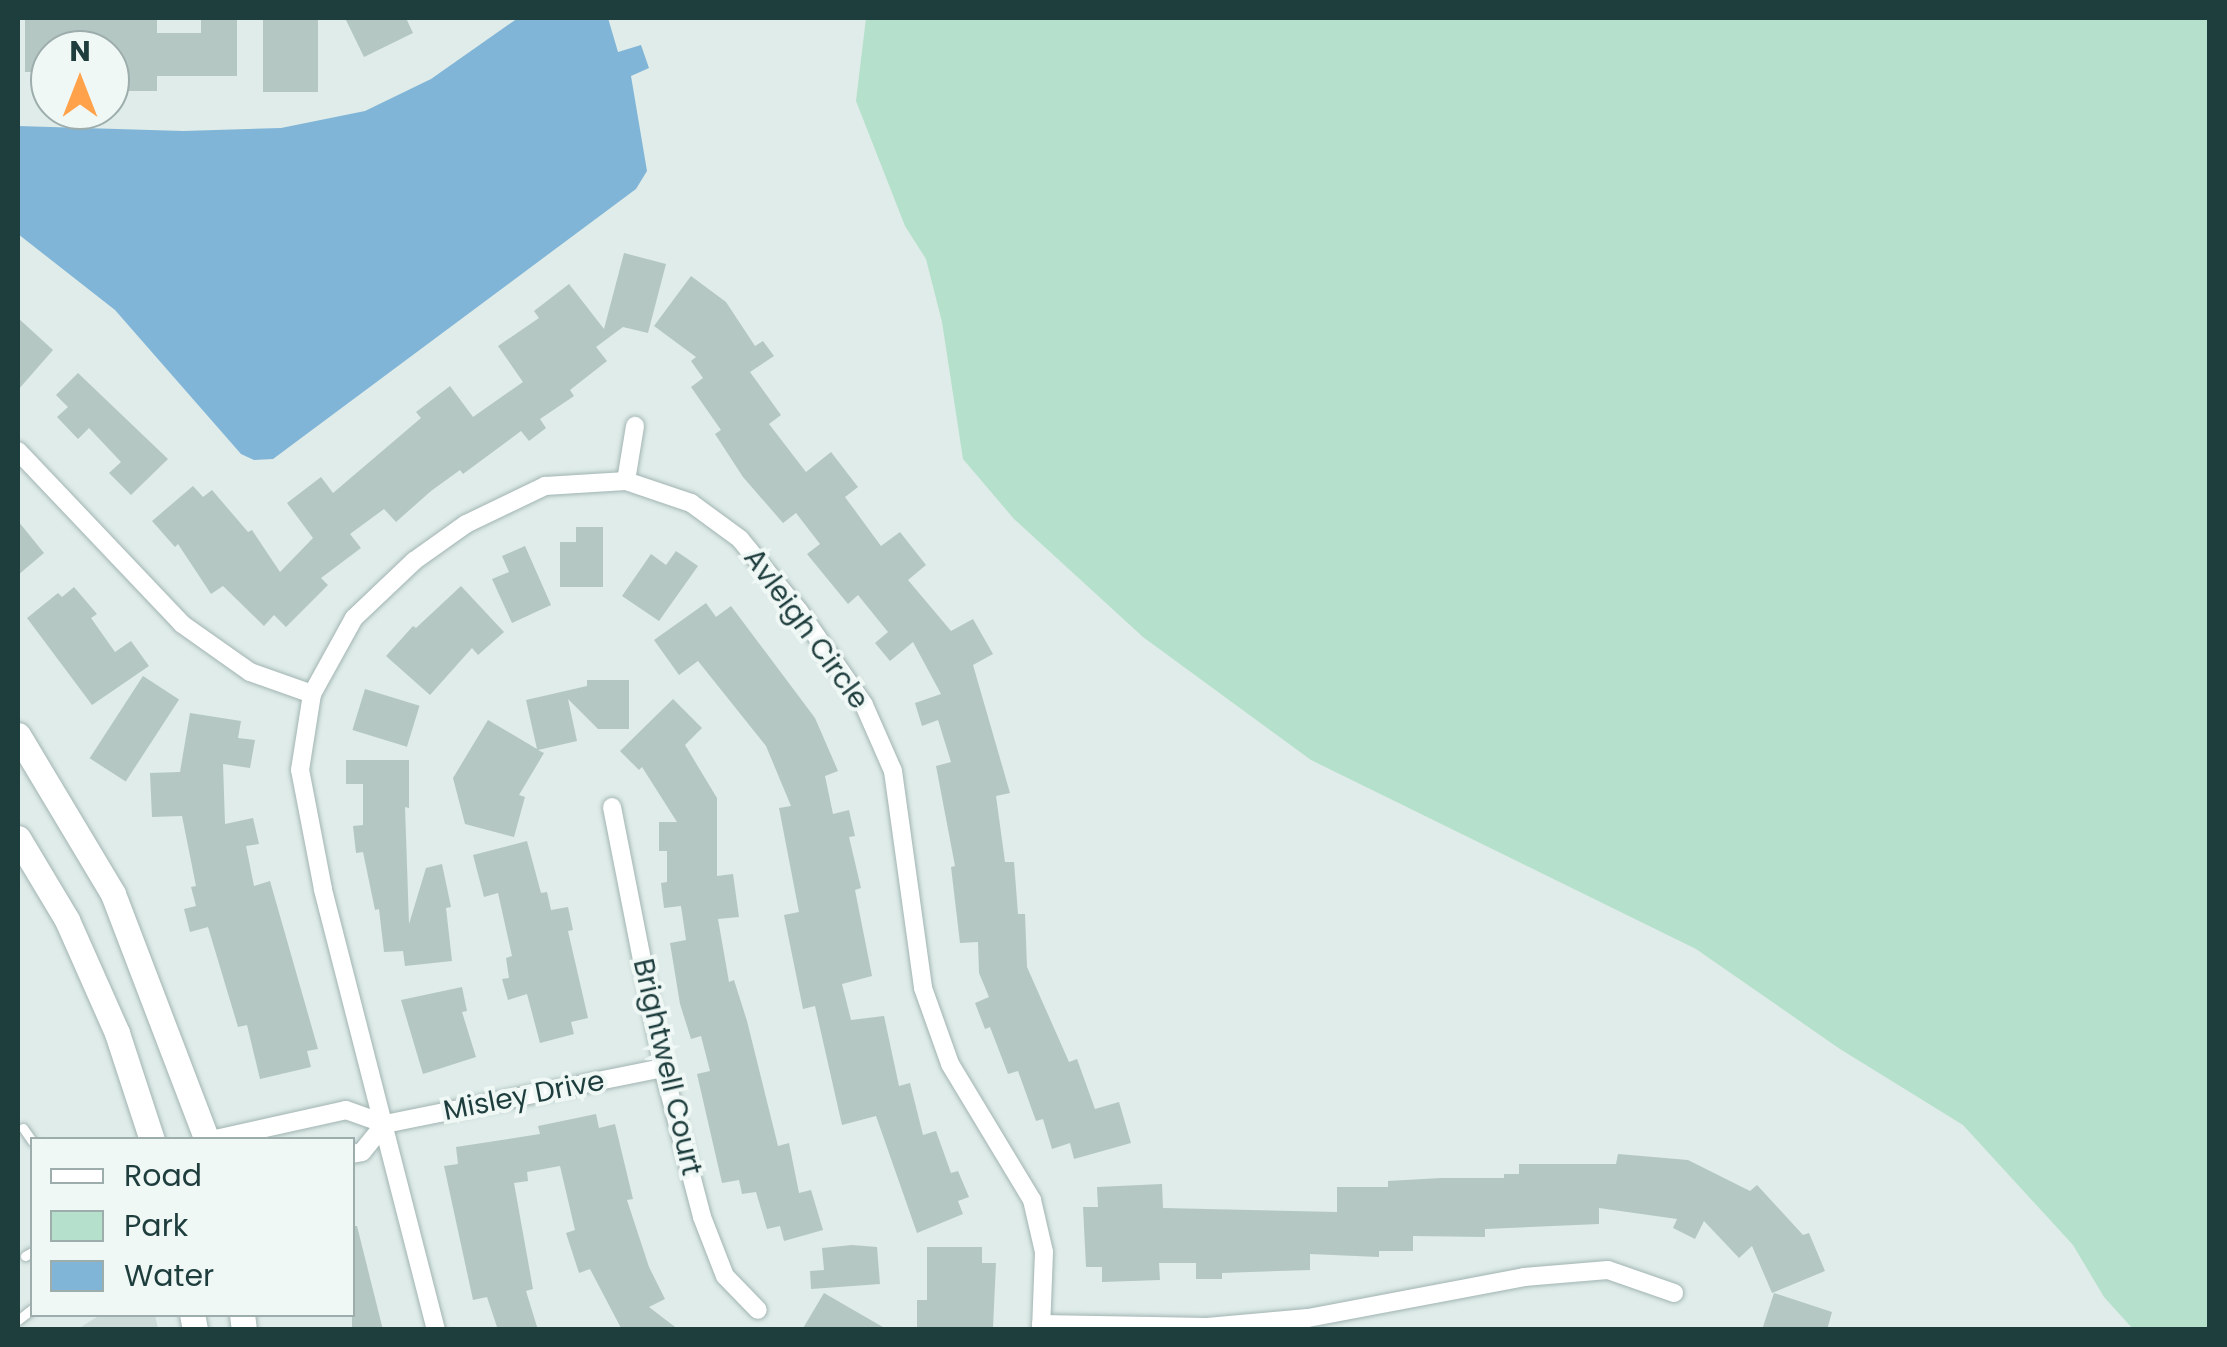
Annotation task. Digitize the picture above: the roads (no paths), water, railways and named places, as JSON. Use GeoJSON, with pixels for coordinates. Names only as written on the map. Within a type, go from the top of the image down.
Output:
{"type":"FeatureCollection","features":[{"type":"Feature","properties":{"kind":"main road"},"geometry":{"type":"LineString","coordinates":[[18,735],[113,894],[208,1137]]}},
{"type":"Feature","properties":{"kind":"main road"},"geometry":{"type":"LineString","coordinates":[[18,838],[67,920],[103,1001],[151,1137]]}},
{"type":"Feature","properties":{"kind":"street"},"geometry":{"type":"LineString","coordinates":[[626,482],[635,426]]}},
{"type":"Feature","properties":{"kind":"street"},"geometry":{"type":"LineString","coordinates":[[18,452],[182,624],[250,672],[312,694]]}},
{"type":"Feature","properties":{"kind":"street","name":"Avleigh Circle"},"geometry":{"type":"LineString","coordinates":[[436,1330],[323,889],[300,770],[312,694],[354,618],[414,561],[466,524],[546,486],[626,482],[691,503],[740,539],[799,612],[864,705],[893,771],[924,988],[950,1064],[1032,1200],[1044,1252],[1041,1327]]}},
{"type":"Feature","properties":{"kind":"street","name":"Brightwell Court"},"geometry":{"type":"LineString","coordinates":[[612,807],[663,1068],[702,1217],[724,1276],[758,1310]]}},
{"type":"Feature","properties":{"kind":"street","name":"Misley Drive"},"geometry":{"type":"LineString","coordinates":[[223,1137],[346,1110],[385,1124],[663,1068]]}},
{"type":"Feature","properties":{"kind":"street"},"geometry":{"type":"LineString","coordinates":[[355,1153],[362,1152],[385,1124]]}},
{"type":"Feature","properties":{"kind":"street"},"geometry":{"type":"LineString","coordinates":[[1041,1327],[1207,1326],[1308,1318],[1524,1277],[1608,1270],[1674,1293]]}},
{"type":"Feature","properties":{"kind":"lane"},"geometry":{"type":"LineString","coordinates":[[23,1128],[30,1138]]}},
{"type":"Feature","properties":{"kind":"water"},"geometry":{"type":"Polygon","coordinates":[[[518,18],[608,18],[618,52],[641,45],[649,68],[631,76],[647,171],[636,189],[273,459],[254,460],[241,454],[115,310],[18,234],[18,126],[30,126],[30,130],[281,128],[365,111],[431,79],[518,18]]]}}]}
